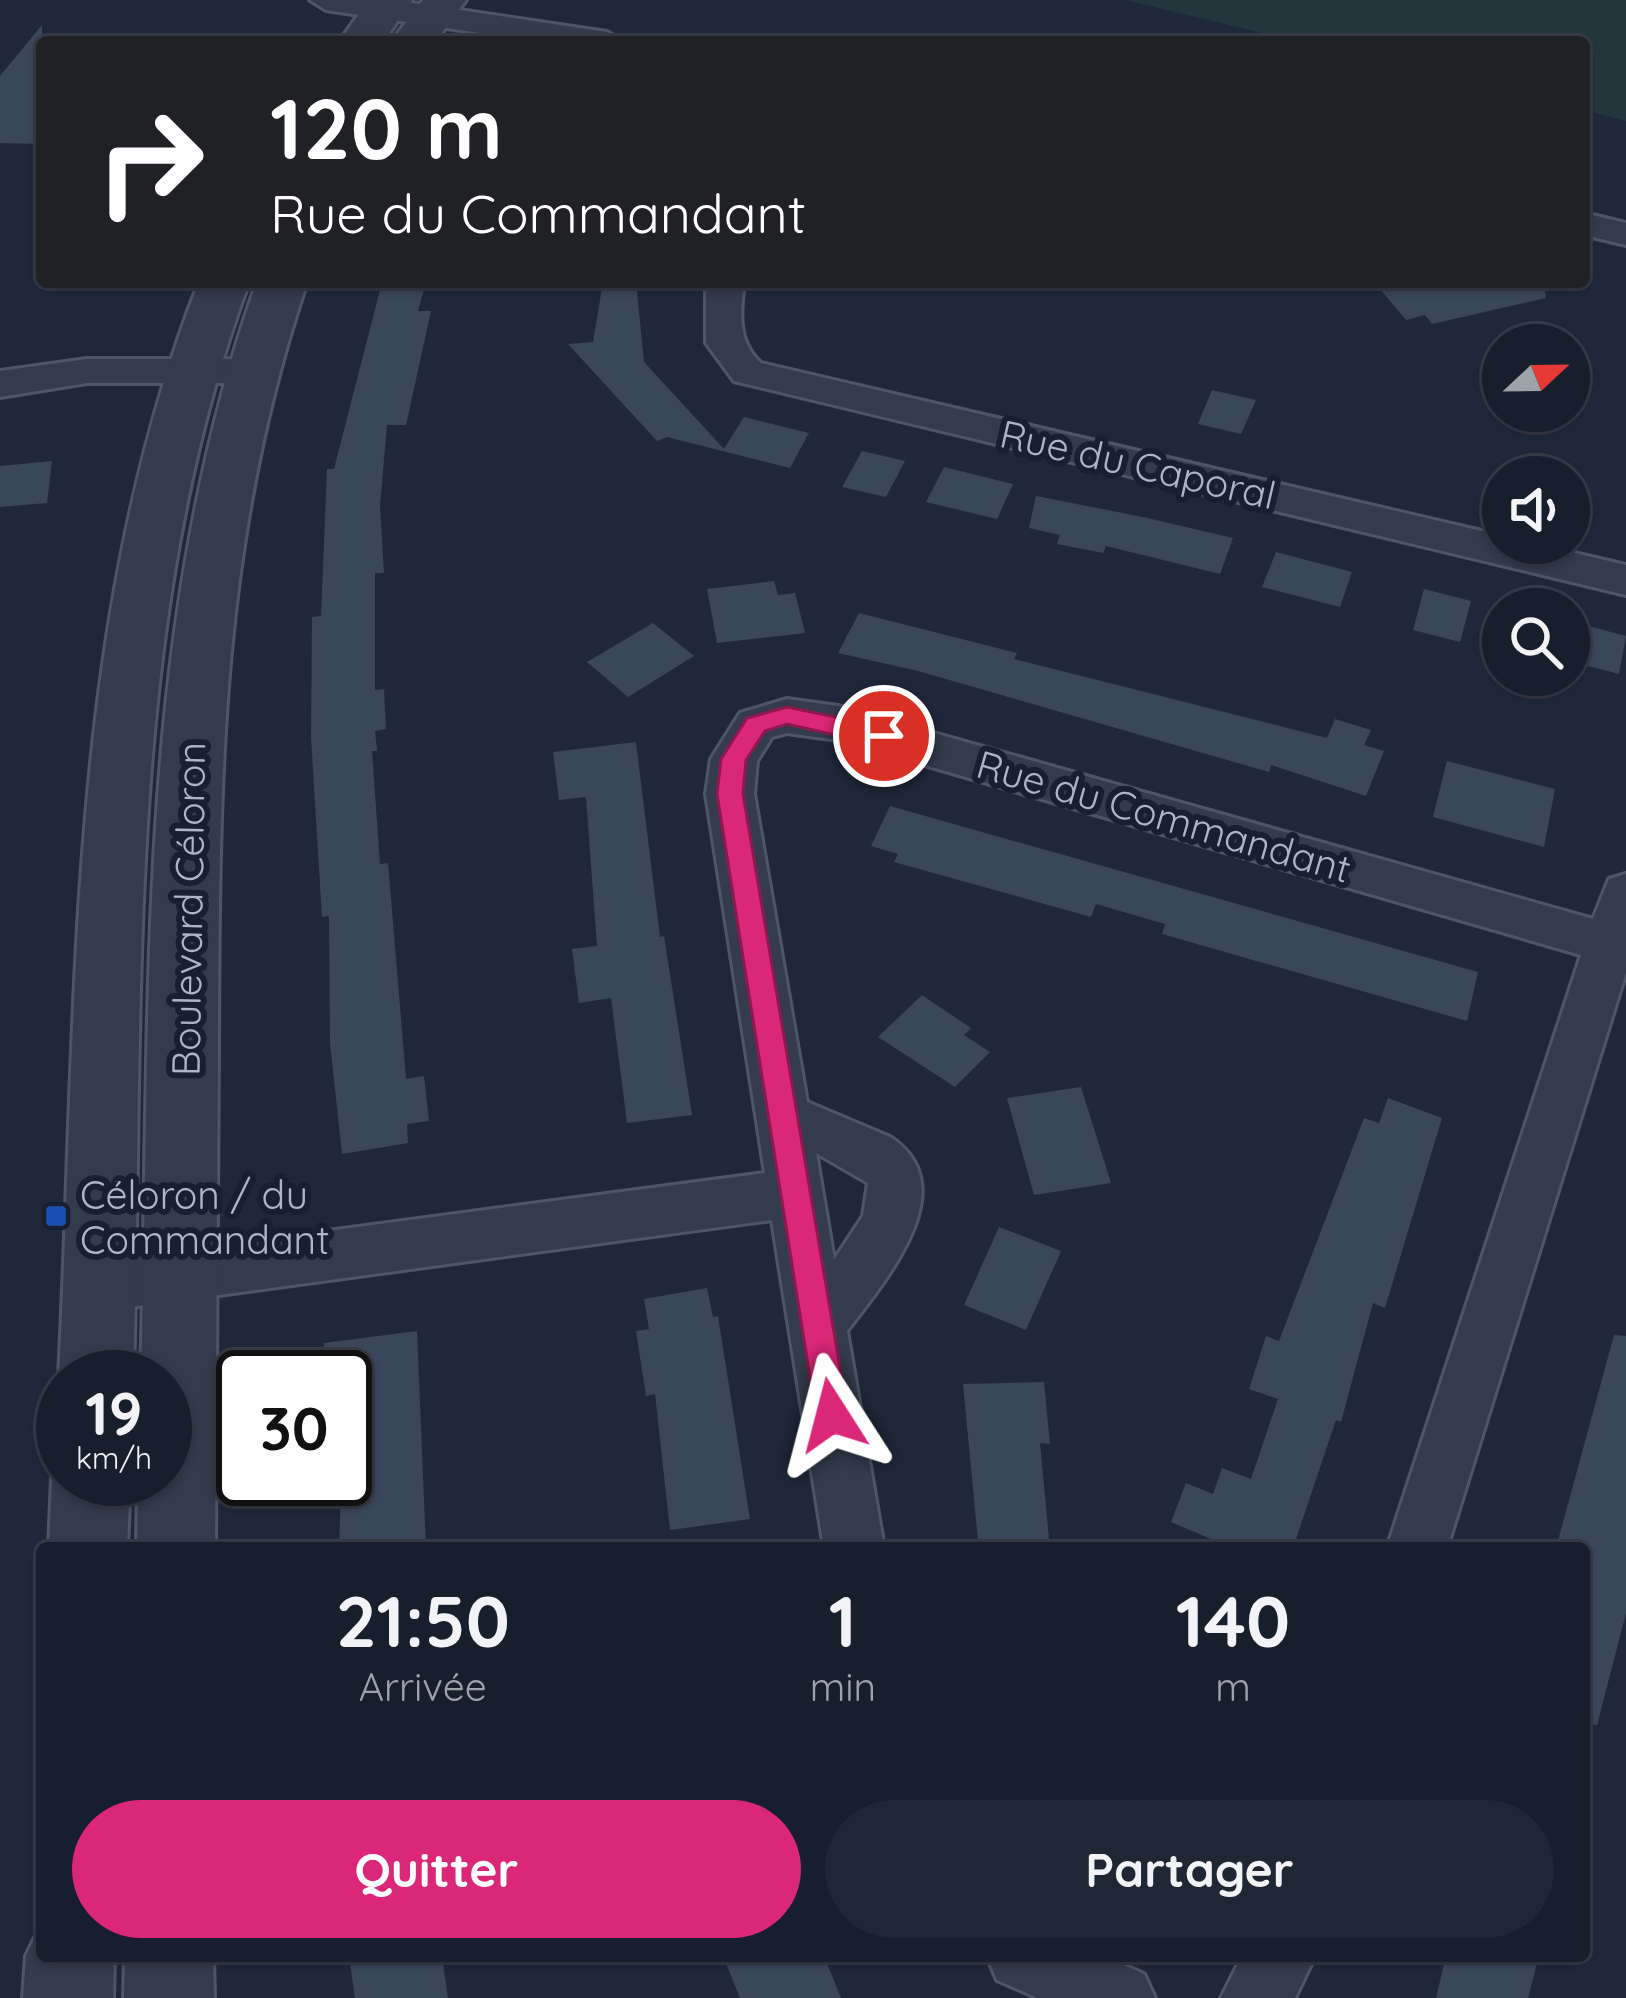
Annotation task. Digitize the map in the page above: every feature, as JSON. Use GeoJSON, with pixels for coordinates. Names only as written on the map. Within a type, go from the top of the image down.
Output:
{"type":"FeatureCollection","features":[{"type":"Feature","properties":{"kind":"street"},"geometry":{"type":"LineString","coordinates":[[326,0],[378,17],[559,36]]}},
{"type":"Feature","properties":{"kind":"street"},"geometry":{"type":"LineString","coordinates":[[1590,225],[1626,234]]}},
{"type":"Feature","properties":{"kind":"street","name":"Boulevard Céloron"},"geometry":{"type":"LineString","coordinates":[[176,1542],[196,659],[214,516],[224,288]]}},
{"type":"Feature","properties":{"kind":"street","name":"Boulevard Céloron"},"geometry":{"type":"LineString","coordinates":[[97,1350],[126,686],[148,536],[220,371],[278,288]]}},
{"type":"Feature","properties":{"kind":"street","name":"Rue du Caporal"},"geometry":{"type":"LineString","coordinates":[[725,288],[722,339],[732,361],[748,372],[1626,580]]}},
{"type":"Feature","properties":{"kind":"street"},"geometry":{"type":"LineString","coordinates":[[0,384],[68,372],[220,371]]}},
{"type":"Feature","properties":{"kind":"street","name":"Rue du Commandant"},"geometry":{"type":"LineString","coordinates":[[853,1542],[730,794],[734,759],[745,736],[756,724],[787,716],[838,723],[1618,918],[1419,1542]]}},
{"type":"Feature","properties":{"kind":"street"},"geometry":{"type":"LineString","coordinates":[[782,1115],[870,1153],[897,1179],[900,1201],[889,1225],[817,1326]]}},
{"type":"Feature","properties":{"kind":"street"},"geometry":{"type":"LineString","coordinates":[[101,1286],[794,1193]]}},
{"type":"Feature","properties":{"kind":"street"},"geometry":{"type":"LineString","coordinates":[[88,1542],[90,1506]]}},
{"type":"Feature","properties":{"kind":"street"},"geometry":{"type":"LineString","coordinates":[[68,1998],[70,1962]]}},
{"type":"Feature","properties":{"kind":"street"},"geometry":{"type":"LineString","coordinates":[[169,1998],[170,1962]]}},
{"type":"Feature","properties":{"kind":"street"},"geometry":{"type":"LineString","coordinates":[[1035,1962],[1120,1998]]}},
{"type":"Feature","properties":{"kind":"street"},"geometry":{"type":"LineString","coordinates":[[1256,1998],[1277,1962]]}},
{"type":"Feature","properties":{"kind":"green space"},"geometry":{"type":"Polygon","coordinates":[[[1125,0],[1626,0],[1626,121],[1590,112],[1590,36],[1275,36],[1125,0]]]}},
{"type":"Feature","properties":{"kind":"building"},"geometry":{"type":"Polygon","coordinates":[[[42,25],[42,36],[36,36],[36,144],[0,143],[0,76],[42,25]]]}},
{"type":"Feature","properties":{"kind":"building"},"geometry":{"type":"Polygon","coordinates":[[[380,288],[424,288],[418,311],[431,311],[406,425],[387,425],[380,506],[384,573],[375,573],[375,690],[384,689],[386,729],[375,731],[377,751],[372,751],[380,864],[388,863],[406,1079],[424,1076],[429,1121],[407,1124],[408,1143],[342,1154],[330,1043],[329,916],[322,917],[311,737],[312,617],[321,616],[327,469],[334,469],[380,288]]]}},
{"type":"Feature","properties":{"kind":"building"},"geometry":{"type":"Polygon","coordinates":[[[602,288],[637,288],[644,362],[724,449],[744,417],[809,433],[790,468],[667,437],[657,441],[568,344],[593,342],[602,288]]]}},
{"type":"Feature","properties":{"kind":"building"},"geometry":{"type":"Polygon","coordinates":[[[1379,288],[1545,288],[1546,298],[1432,324],[1425,315],[1406,320],[1379,288]]]}},
{"type":"Feature","properties":{"kind":"building"},"geometry":{"type":"Polygon","coordinates":[[[1212,390],[1256,400],[1241,434],[1198,424],[1212,390]]]}},
{"type":"Feature","properties":{"kind":"building"},"geometry":{"type":"Polygon","coordinates":[[[862,451],[905,461],[886,497],[842,487],[862,451]]]}},
{"type":"Feature","properties":{"kind":"building"},"geometry":{"type":"Polygon","coordinates":[[[52,461],[47,503],[0,507],[0,466],[52,461]]]}},
{"type":"Feature","properties":{"kind":"building"},"geometry":{"type":"Polygon","coordinates":[[[944,467],[1013,484],[997,519],[926,502],[944,467]]]}},
{"type":"Feature","properties":{"kind":"building"},"geometry":{"type":"Polygon","coordinates":[[[1036,496],[1233,538],[1220,574],[1106,546],[1103,553],[1057,544],[1060,535],[1029,528],[1036,496]]]}},
{"type":"Feature","properties":{"kind":"building"},"geometry":{"type":"Polygon","coordinates":[[[1276,552],[1352,572],[1340,607],[1262,587],[1276,552]]]}},
{"type":"Feature","properties":{"kind":"building"},"geometry":{"type":"Polygon","coordinates":[[[774,581],[778,595],[795,593],[805,633],[717,643],[707,589],[774,581]]]}},
{"type":"Feature","properties":{"kind":"building"},"geometry":{"type":"Polygon","coordinates":[[[1424,589],[1471,601],[1460,642],[1413,630],[1424,589]]]}},
{"type":"Feature","properties":{"kind":"building"},"geometry":{"type":"Polygon","coordinates":[[[859,613],[1017,653],[1014,659],[1327,738],[1335,719],[1371,730],[1364,745],[1384,751],[1366,796],[1271,765],[1269,772],[918,671],[838,653],[859,613]]]}},
{"type":"Feature","properties":{"kind":"building"},"geometry":{"type":"Polygon","coordinates":[[[653,623],[694,656],[628,697],[587,662],[653,623]]]}},
{"type":"Feature","properties":{"kind":"building"},"geometry":{"type":"Polygon","coordinates":[[[1590,627],[1626,636],[1619,674],[1590,666],[1590,627]]]}},
{"type":"Feature","properties":{"kind":"building"},"geometry":{"type":"Polygon","coordinates":[[[636,742],[660,937],[664,936],[692,1115],[627,1123],[611,998],[579,1003],[572,949],[597,946],[586,797],[559,800],[553,752],[636,742]]]}},
{"type":"Feature","properties":{"kind":"building"},"geometry":{"type":"Polygon","coordinates":[[[1447,761],[1555,789],[1544,847],[1433,817],[1447,761]]]}},
{"type":"Feature","properties":{"kind":"building"},"geometry":{"type":"Polygon","coordinates":[[[890,806],[1478,972],[1467,1021],[1162,934],[1165,924],[1096,904],[1091,917],[894,862],[898,854],[871,846],[890,806]]]}},
{"type":"Feature","properties":{"kind":"building"},"geometry":{"type":"Polygon","coordinates":[[[922,995],[971,1028],[964,1035],[990,1052],[955,1087],[878,1037],[922,995]]]}},
{"type":"Feature","properties":{"kind":"building"},"geometry":{"type":"Polygon","coordinates":[[[1081,1087],[1111,1183],[1034,1195],[1007,1098],[1081,1087]]]}},
{"type":"Feature","properties":{"kind":"building"},"geometry":{"type":"Polygon","coordinates":[[[1388,1098],[1442,1118],[1385,1308],[1373,1303],[1341,1422],[1336,1420],[1295,1542],[1218,1542],[1171,1522],[1186,1483],[1213,1494],[1222,1468],[1251,1479],[1278,1399],[1249,1389],[1266,1336],[1279,1341],[1364,1118],[1379,1123],[1388,1098]]]}},
{"type":"Feature","properties":{"kind":"building"},"geometry":{"type":"Polygon","coordinates":[[[999,1227],[1061,1251],[1026,1330],[964,1305],[999,1227]]]}},
{"type":"Feature","properties":{"kind":"building"},"geometry":{"type":"Polygon","coordinates":[[[707,1288],[713,1317],[718,1316],[750,1519],[670,1530],[655,1394],[646,1396],[636,1331],[649,1329],[644,1299],[707,1288]]]}},
{"type":"Feature","properties":{"kind":"building"},"geometry":{"type":"Polygon","coordinates":[[[417,1331],[426,1542],[339,1542],[340,1506],[372,1506],[372,1350],[324,1350],[324,1343],[417,1331]]]}},
{"type":"Feature","properties":{"kind":"building"},"geometry":{"type":"Polygon","coordinates":[[[1614,1335],[1626,1336],[1626,1613],[1597,1725],[1590,1724],[1590,1542],[1558,1542],[1614,1335]]]}},
{"type":"Feature","properties":{"kind":"building"},"geometry":{"type":"Polygon","coordinates":[[[1044,1382],[1050,1444],[1040,1443],[1049,1539],[978,1541],[963,1384],[1044,1382]]]}},
{"type":"Feature","properties":{"kind":"building"},"geometry":{"type":"Polygon","coordinates":[[[350,1962],[443,1962],[448,1998],[355,1998],[350,1962]]]}},
{"type":"Feature","properties":{"kind":"building"},"geometry":{"type":"Polygon","coordinates":[[[725,1962],[826,1962],[841,1998],[740,1998],[725,1962]]]}},
{"type":"Feature","properties":{"kind":"building"},"geometry":{"type":"Polygon","coordinates":[[[1445,1962],[1537,1962],[1528,1998],[1436,1998],[1445,1962]]]}},
{"type":"Feature","properties":{"kind":"place","name":"Céloron / du Commandant"},"geometry":{"type":"Point","coordinates":[56,1216]}},
{"type":"Feature","properties":{"kind":"route"},"geometry":{"type":"LineString","coordinates":[[832,1415],[730,794],[734,759],[756,724],[787,716],[884,736]]}}]}
